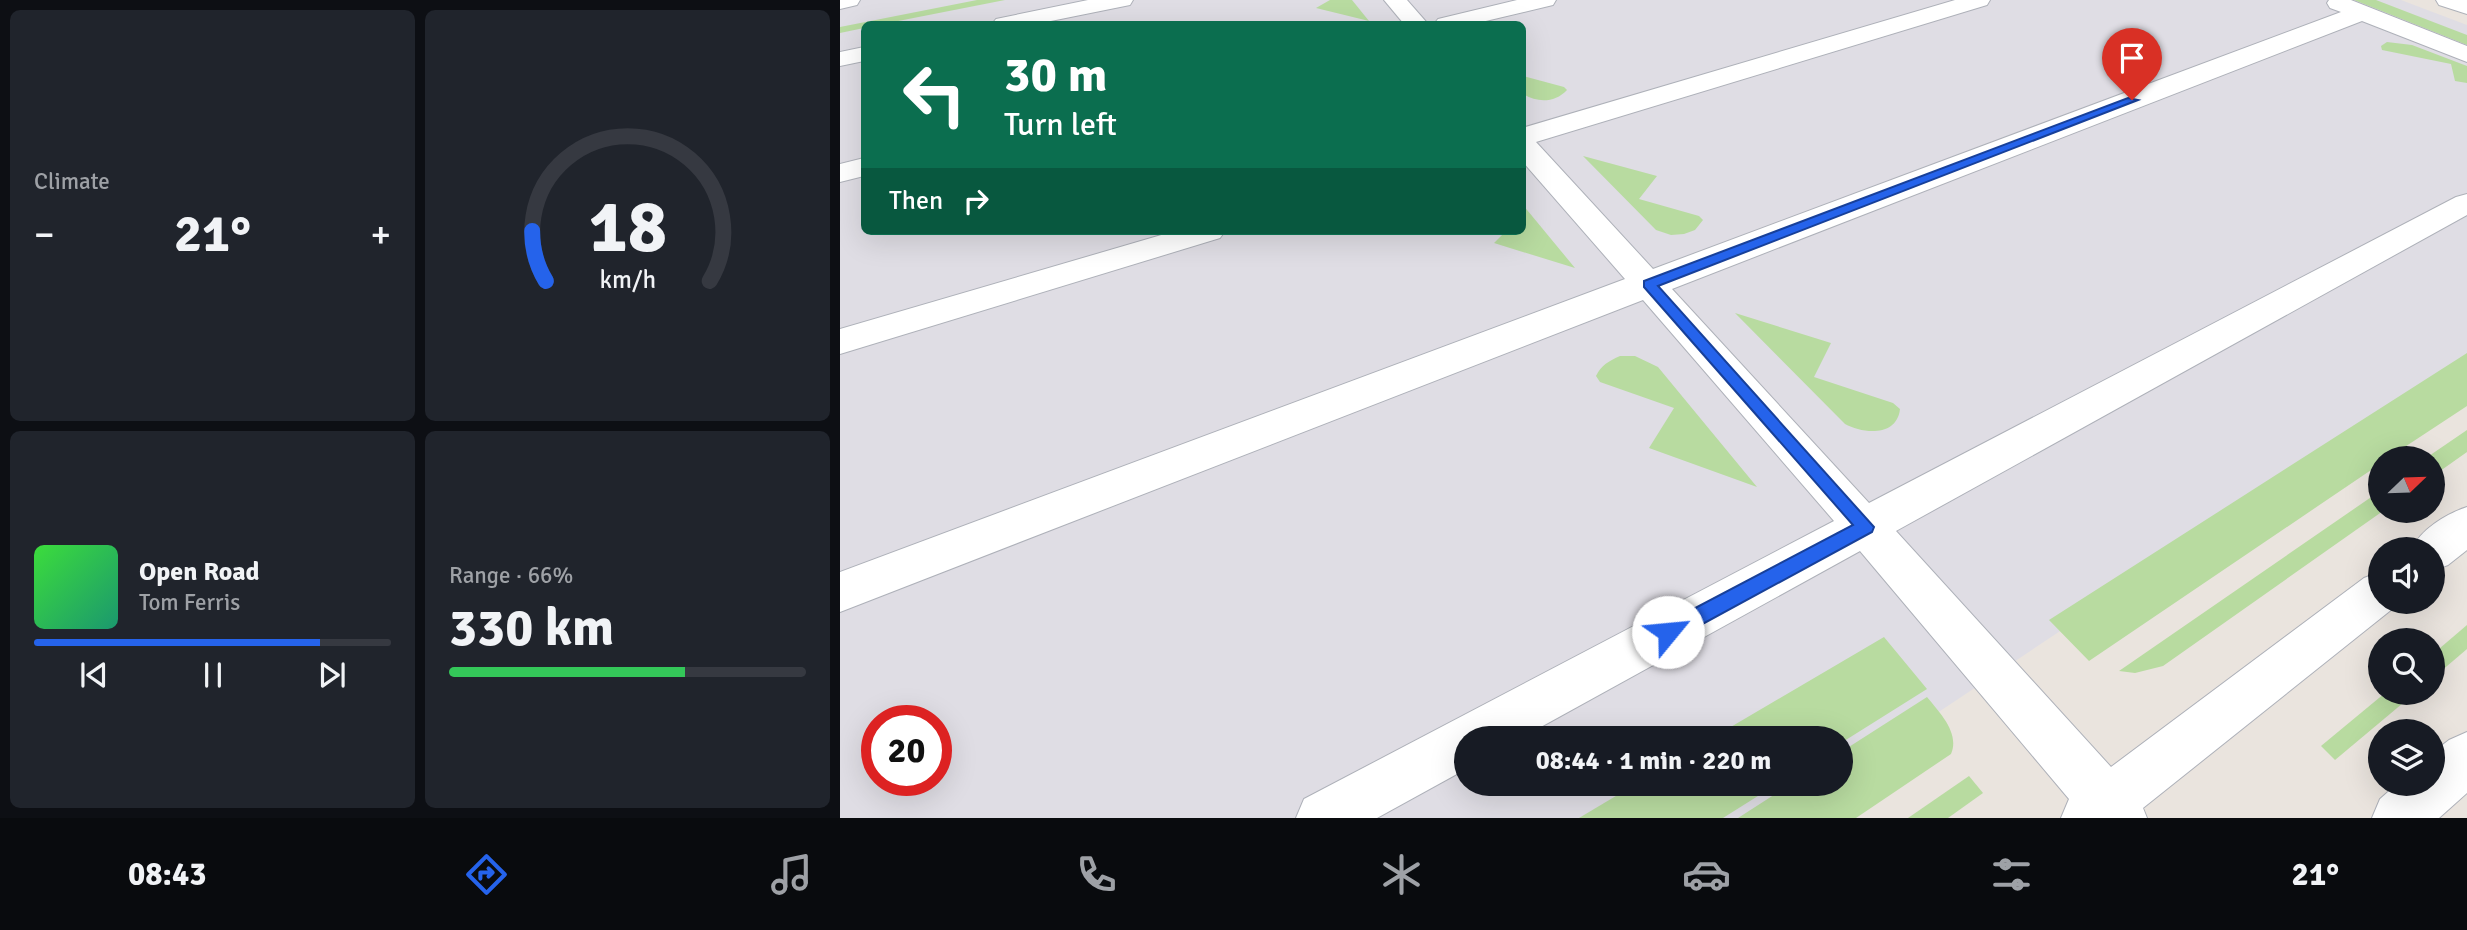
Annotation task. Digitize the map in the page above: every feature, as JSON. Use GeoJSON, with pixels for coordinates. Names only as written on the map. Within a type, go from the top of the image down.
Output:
{"type":"FeatureCollection","features":[{"type":"Feature","properties":{"kind":"lane"},"geometry":{"type":"LineString","coordinates":[[840,2],[849,0]]}},
{"type":"Feature","properties":{"kind":"lane"},"geometry":{"type":"LineString","coordinates":[[1019,21],[1122,0]]}},
{"type":"Feature","properties":{"kind":"lane"},"geometry":{"type":"LineString","coordinates":[[1395,0],[1413,21]]}},
{"type":"Feature","properties":{"kind":"lane"},"geometry":{"type":"LineString","coordinates":[[1458,21],[1545,0]]}},
{"type":"Feature","properties":{"kind":"lane"},"geometry":{"type":"LineString","coordinates":[[1526,136],[1979,0]]}},
{"type":"Feature","properties":{"kind":"lane"},"geometry":{"type":"LineString","coordinates":[[2329,0],[2467,55]]}},
{"type":"Feature","properties":{"kind":"lane"},"geometry":{"type":"LineString","coordinates":[[2447,0],[2467,7]]}},
{"type":"Feature","properties":{"kind":"lane"},"geometry":{"type":"LineString","coordinates":[[840,592],[2361,13]]}},
{"type":"Feature","properties":{"kind":"lane"},"geometry":{"type":"LineString","coordinates":[[840,59],[861,55]]}},
{"type":"Feature","properties":{"kind":"lane"},"geometry":{"type":"LineString","coordinates":[[1526,147],[1866,527],[2105,813],[2368,602]]}},
{"type":"Feature","properties":{"kind":"lane"},"geometry":{"type":"LineString","coordinates":[[840,173],[861,168]]}},
{"type":"Feature","properties":{"kind":"lane"},"geometry":{"type":"LineString","coordinates":[[1495,726],[2467,203]]}},
{"type":"Feature","properties":{"kind":"lane"},"geometry":{"type":"LineString","coordinates":[[840,342],[1196,235]]}},
{"type":"Feature","properties":{"kind":"lane"},"geometry":{"type":"LineString","coordinates":[[2445,542],[2467,525]]}},
{"type":"Feature","properties":{"kind":"lane"},"geometry":{"type":"LineString","coordinates":[[1323,818],[1454,748]]}},
{"type":"Feature","properties":{"kind":"lane"},"geometry":{"type":"LineString","coordinates":[[2399,818],[2467,758]]}},
{"type":"Feature","properties":{"kind":"shaded area"},"geometry":{"type":"Polygon","coordinates":[[[840,0],[2401,0],[2467,25],[2467,360],[1853,769],[1853,726],[1454,726],[1454,796],[1812,796],[1779,818],[840,818],[840,0]]]}},
{"type":"Feature","properties":{"kind":"green space"},"geometry":{"type":"Polygon","coordinates":[[[977,0],[1005,0],[898,21],[870,21],[977,0]]]}},
{"type":"Feature","properties":{"kind":"green space"},"geometry":{"type":"Polygon","coordinates":[[[1330,0],[1352,0],[1369,21],[1316,8],[1330,0]]]}},
{"type":"Feature","properties":{"kind":"green space"},"geometry":{"type":"Polygon","coordinates":[[[2354,0],[2376,0],[2467,35],[2467,45],[2354,0]]]}},
{"type":"Feature","properties":{"kind":"green space"},"geometry":{"type":"Polygon","coordinates":[[[861,23],[861,29],[840,33],[840,27],[861,23]]]}},
{"type":"Feature","properties":{"kind":"green space"},"geometry":{"type":"Polygon","coordinates":[[[2387,42],[2412,45],[2467,66],[2467,83],[2455,81],[2451,64],[2382,50],[2381,46],[2387,42]]]}},
{"type":"Feature","properties":{"kind":"green space"},"geometry":{"type":"Polygon","coordinates":[[[1526,77],[1567,90],[1551,99],[1534,99],[1526,95],[1526,77]]]}},
{"type":"Feature","properties":{"kind":"green space"},"geometry":{"type":"Polygon","coordinates":[[[1583,156],[1657,176],[1639,199],[1699,216],[1703,220],[1695,230],[1684,234],[1671,235],[1656,230],[1583,156]]]}},
{"type":"Feature","properties":{"kind":"green space"},"geometry":{"type":"Polygon","coordinates":[[[1526,209],[1575,268],[1494,243],[1502,235],[1526,235],[1526,209]]]}},
{"type":"Feature","properties":{"kind":"green space"},"geometry":{"type":"Polygon","coordinates":[[[1735,313],[1831,343],[1814,377],[1893,403],[1900,409],[1898,418],[1893,425],[1878,431],[1861,430],[1845,424],[1735,313]]]}},
{"type":"Feature","properties":{"kind":"green space"},"geometry":{"type":"Polygon","coordinates":[[[2467,353],[2467,406],[2406,446],[2368,446],[2368,472],[2089,661],[2049,620],[2467,353]]]}},
{"type":"Feature","properties":{"kind":"green space"},"geometry":{"type":"Polygon","coordinates":[[[1620,356],[1635,356],[1658,367],[1757,487],[1649,448],[1674,408],[1600,382],[1596,376],[1600,369],[1620,356]]]}},
{"type":"Feature","properties":{"kind":"green space"},"geometry":{"type":"Polygon","coordinates":[[[2467,430],[2467,452],[2445,468],[2444,446],[2467,430]]]}},
{"type":"Feature","properties":{"kind":"green space"},"geometry":{"type":"Polygon","coordinates":[[[2368,499],[2368,522],[2163,666],[2135,673],[2119,671],[2368,499]]]}},
{"type":"Feature","properties":{"kind":"green space"},"geometry":{"type":"Polygon","coordinates":[[[2467,625],[2467,649],[2445,668],[2445,644],[2467,625]]]}},
{"type":"Feature","properties":{"kind":"green space"},"geometry":{"type":"Polygon","coordinates":[[[1884,637],[1927,689],[1853,735],[1853,726],[1732,726],[1884,637]]]}},
{"type":"Feature","properties":{"kind":"green space"},"geometry":{"type":"Polygon","coordinates":[[[1927,697],[1943,717],[1953,738],[1951,754],[1856,818],[1738,818],[1772,796],[1853,796],[1853,744],[1927,697]]]}},
{"type":"Feature","properties":{"kind":"green space"},"geometry":{"type":"Polygon","coordinates":[[[2371,705],[2401,705],[2384,719],[2368,719],[2368,732],[2335,760],[2321,746],[2371,705]]]}},
{"type":"Feature","properties":{"kind":"green space"},"geometry":{"type":"Polygon","coordinates":[[[1969,776],[1983,793],[1948,818],[1908,818],[1969,776]]]}},
{"type":"Feature","properties":{"kind":"green space"},"geometry":{"type":"Polygon","coordinates":[[[1616,796],[1758,796],[1723,818],[1579,818],[1616,796]]]}},
{"type":"Feature","properties":{"kind":"route"},"geometry":{"type":"LineString","coordinates":[[1668,632],[1866,527],[1648,284],[2132,100]]}}]}
